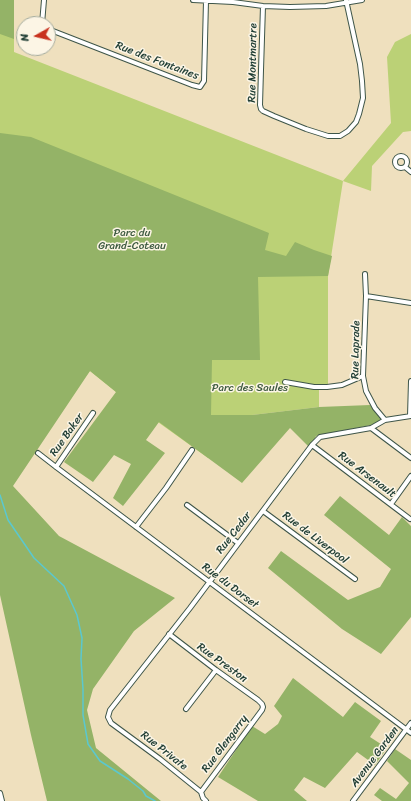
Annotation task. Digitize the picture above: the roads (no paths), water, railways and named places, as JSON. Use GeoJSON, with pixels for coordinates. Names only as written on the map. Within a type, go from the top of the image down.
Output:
{"type":"FeatureCollection","features":[{"type":"Feature","properties":{"kind":"street"},"geometry":{"type":"LineString","coordinates":[[43,16],[44,0]]}},
{"type":"Feature","properties":{"kind":"street"},"geometry":{"type":"LineString","coordinates":[[193,0],[237,2],[263,6],[306,7],[326,6],[347,1],[362,0]]}},
{"type":"Feature","properties":{"kind":"street","name":"Rue des Fontaines"},"geometry":{"type":"LineString","coordinates":[[56,32],[200,87],[204,81],[206,1]]}},
{"type":"Feature","properties":{"kind":"street","name":"Rue Montmartre"},"geometry":{"type":"LineString","coordinates":[[263,6],[261,109],[306,129],[328,136],[340,136],[348,131],[356,122],[363,98],[360,64],[347,1]]}},
{"type":"Feature","properties":{"kind":"street"},"geometry":{"type":"LineString","coordinates":[[405,167],[411,172]]}},
{"type":"Feature","properties":{"kind":"street","name":"Rue Laprade"},"geometry":{"type":"LineString","coordinates":[[365,274],[366,296],[363,376],[366,391],[385,420]]}},
{"type":"Feature","properties":{"kind":"street"},"geometry":{"type":"LineString","coordinates":[[366,296],[411,304]]}},
{"type":"Feature","properties":{"kind":"street"},"geometry":{"type":"LineString","coordinates":[[285,382],[314,387],[327,387],[342,385],[363,376]]}},
{"type":"Feature","properties":{"kind":"street"},"geometry":{"type":"LineString","coordinates":[[410,416],[411,381]]}},
{"type":"Feature","properties":{"kind":"street","name":"Rue Baker"},"geometry":{"type":"LineString","coordinates":[[56,467],[93,413]]}},
{"type":"Feature","properties":{"kind":"street","name":"Rue Cedar"},"geometry":{"type":"LineString","coordinates":[[108,717],[110,710],[312,445],[320,437],[371,428],[385,420],[410,416]]}},
{"type":"Feature","properties":{"kind":"street"},"geometry":{"type":"LineString","coordinates":[[371,428],[411,458]]}},
{"type":"Feature","properties":{"kind":"street","name":"Rue Arsenault"},"geometry":{"type":"LineString","coordinates":[[312,445],[410,518]]}},
{"type":"Feature","properties":{"kind":"street"},"geometry":{"type":"LineString","coordinates":[[136,527],[166,488],[192,450]]}},
{"type":"Feature","properties":{"kind":"street","name":"Rue du Dorset"},"geometry":{"type":"LineString","coordinates":[[38,453],[411,733]]}},
{"type":"Feature","properties":{"kind":"street"},"geometry":{"type":"LineString","coordinates":[[391,504],[411,476]]}},
{"type":"Feature","properties":{"kind":"street"},"geometry":{"type":"LineString","coordinates":[[187,505],[238,543]]}},
{"type":"Feature","properties":{"kind":"street","name":"Rue de Liverpool"},"geometry":{"type":"LineString","coordinates":[[263,511],[355,580]]}},
{"type":"Feature","properties":{"kind":"street","name":"Rue Preston"},"geometry":{"type":"LineString","coordinates":[[169,634],[258,700],[263,707]]}},
{"type":"Feature","properties":{"kind":"street"},"geometry":{"type":"LineString","coordinates":[[186,709],[216,670]]}},
{"type":"Feature","properties":{"kind":"street","name":"Rue Glengarry"},"geometry":{"type":"LineString","coordinates":[[201,792],[263,707]]}},
{"type":"Feature","properties":{"kind":"street","name":"Rue Private"},"geometry":{"type":"LineString","coordinates":[[108,717],[111,722],[160,758],[201,792],[206,801]]}},
{"type":"Feature","properties":{"kind":"street","name":"Avenue Garden"},"geometry":{"type":"LineString","coordinates":[[353,801],[411,723]]}},
{"type":"Feature","properties":{"kind":"street"},"geometry":{"type":"LineString","coordinates":[[0,792],[2,801]]}},
{"type":"Feature","properties":{"kind":"waterway"},"geometry":{"type":"LineString","coordinates":[[0,495],[8,520],[34,558],[64,586],[77,615],[82,638],[81,659],[83,715],[88,744],[100,761],[128,779],[143,791],[146,796],[155,801]]}},
{"type":"Feature","properties":{"kind":"park label","name":"Parc du Grand-Coteau"},"geometry":{"type":"Point","coordinates":[132,239]}},
{"type":"Feature","properties":{"kind":"park label","name":"Parc des Saules"},"geometry":{"type":"Point","coordinates":[250,388]}}]}
